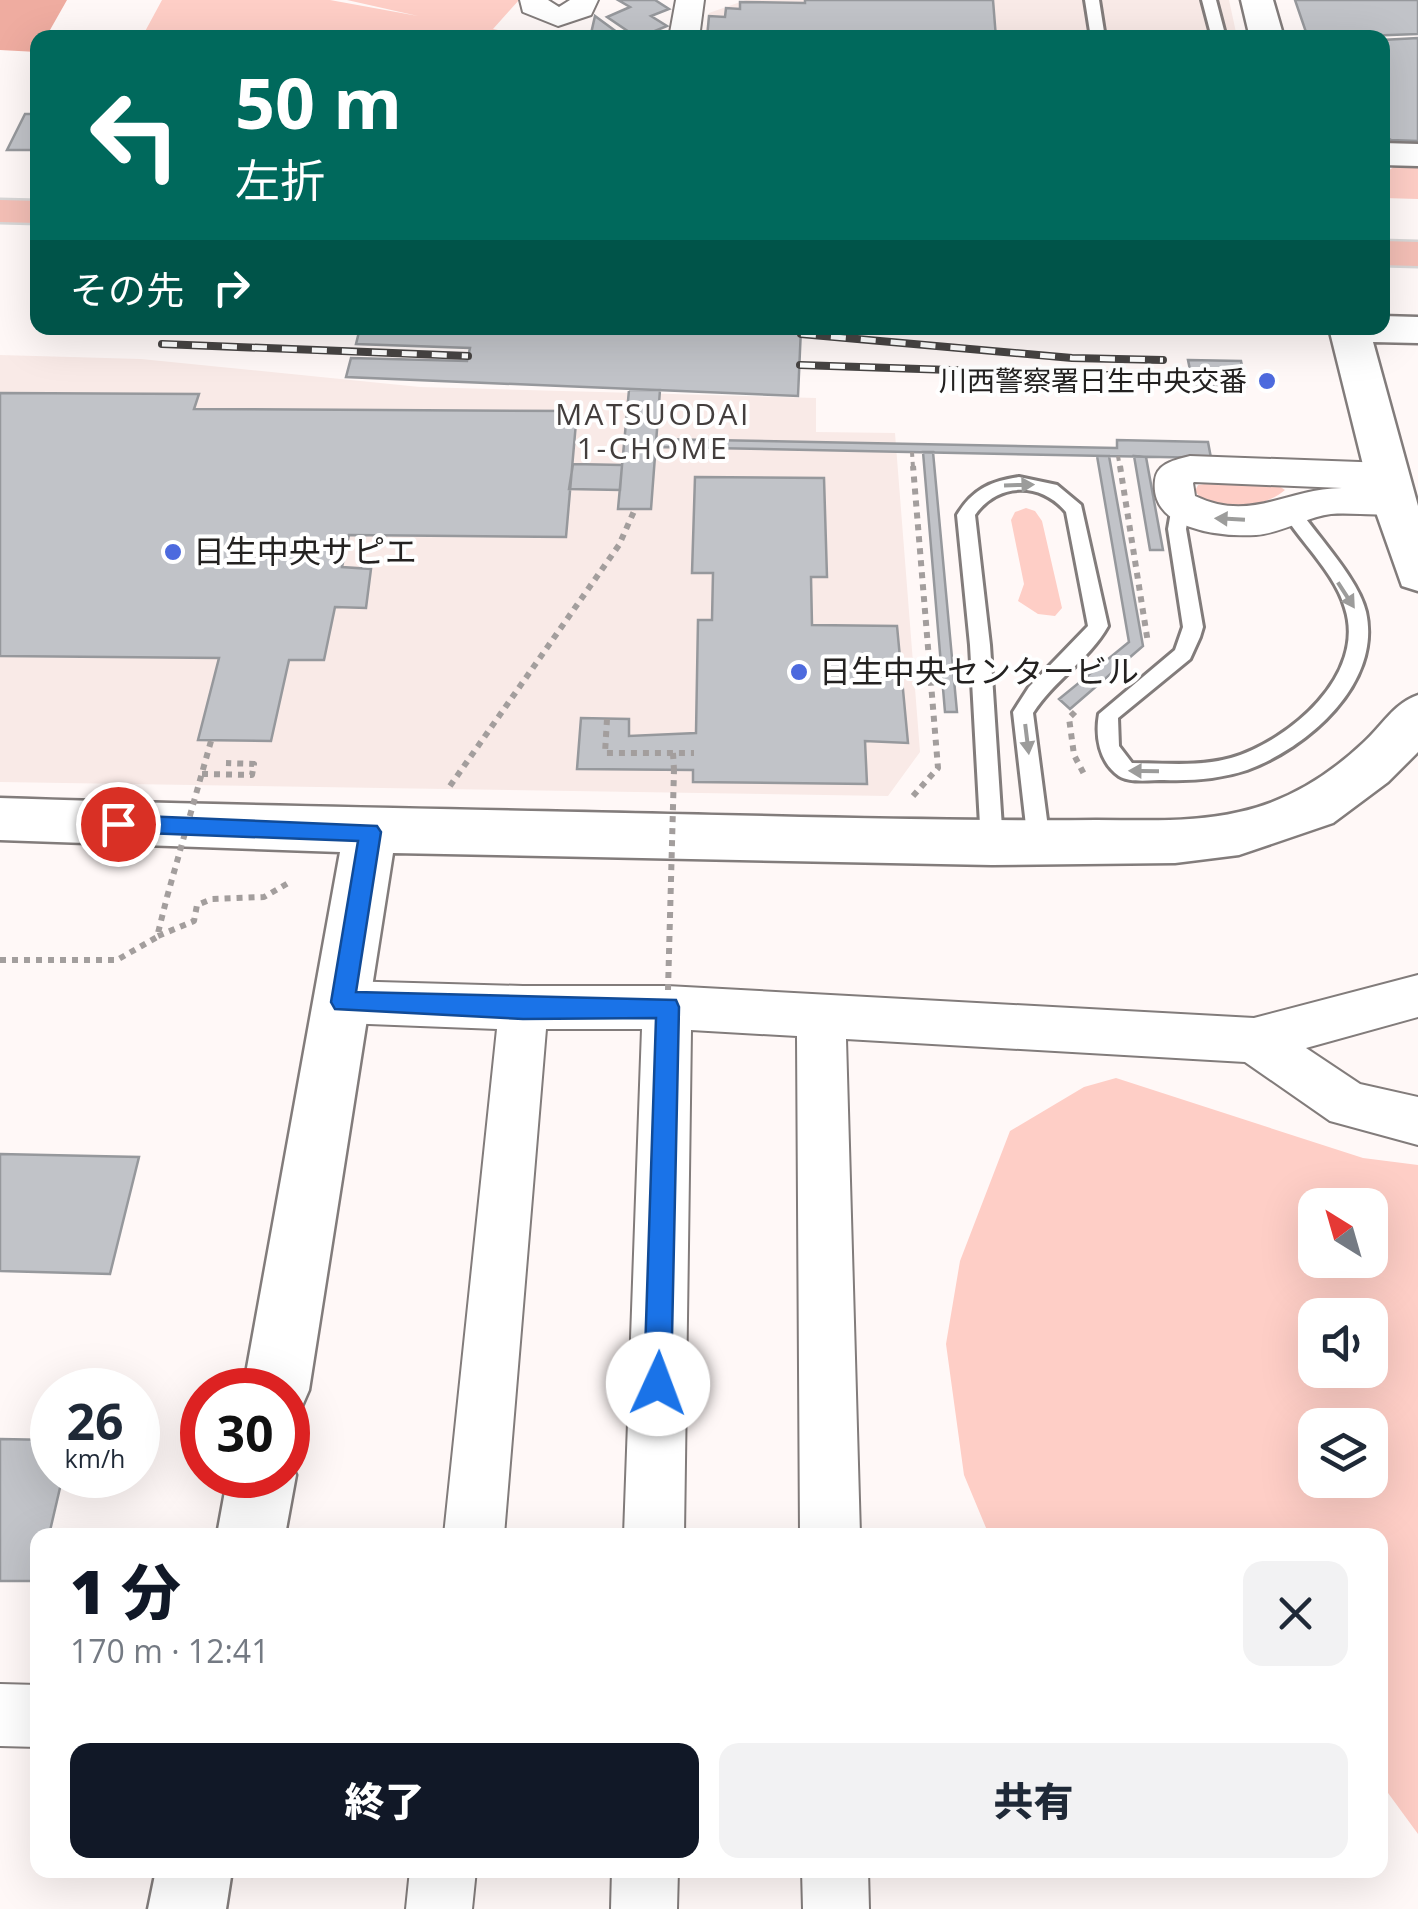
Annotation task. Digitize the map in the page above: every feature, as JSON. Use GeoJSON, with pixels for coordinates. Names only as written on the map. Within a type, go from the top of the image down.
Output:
{"type":"FeatureCollection","features":[{"type":"Feature","properties":{"kind":"main road"},"geometry":{"type":"LineString","coordinates":[[0,184],[30,185]]}},
{"type":"Feature","properties":{"kind":"main road"},"geometry":{"type":"LineString","coordinates":[[0,211],[30,212]]}},
{"type":"Feature","properties":{"kind":"main road"},"geometry":{"type":"LineString","coordinates":[[1390,223],[1418,224]]}},
{"type":"Feature","properties":{"kind":"main road"},"geometry":{"type":"LineString","coordinates":[[1390,253],[1418,254]]}},
{"type":"Feature","properties":{"kind":"street"},"geometry":{"type":"LineString","coordinates":[[534,0],[533,6],[558,16],[581,9],[584,0]]}},
{"type":"Feature","properties":{"kind":"street"},"geometry":{"type":"LineString","coordinates":[[1258,0],[1266,30]]}},
{"type":"Feature","properties":{"kind":"street"},"geometry":{"type":"LineString","coordinates":[[687,30],[698,2]]}},
{"type":"Feature","properties":{"kind":"street"},"geometry":{"type":"LineString","coordinates":[[1390,154],[1418,155]]}},
{"type":"Feature","properties":{"kind":"street"},"geometry":{"type":"LineString","coordinates":[[1390,329],[1418,330]]}},
{"type":"Feature","properties":{"kind":"street"},"geometry":{"type":"LineString","coordinates":[[1352,335],[1390,488],[1418,574]]}},
{"type":"Feature","properties":{"kind":"street"},"geometry":{"type":"LineString","coordinates":[[1190,469],[1390,488],[1258,521],[1206,518],[1181,506],[1172,484],[1174,476],[1190,469]]}},
{"type":"Feature","properties":{"kind":"street"},"geometry":{"type":"LineString","coordinates":[[0,819],[370,832],[551,832],[1016,843],[1175,841],[1239,834],[1289,820],[1344,790],[1400,739],[1418,714]]}},
{"type":"Feature","properties":{"kind":"street"},"geometry":{"type":"LineString","coordinates":[[280,1368],[370,832]]}},
{"type":"Feature","properties":{"kind":"street"},"geometry":{"type":"LineString","coordinates":[[343,1002],[523,1008],[668,998],[821,1018],[1254,1040],[1418,996]]}},
{"type":"Feature","properties":{"kind":"street"},"geometry":{"type":"LineString","coordinates":[[654,1528],[668,998]]}},
{"type":"Feature","properties":{"kind":"street"},"geometry":{"type":"LineString","coordinates":[[475,1528],[523,1008]]}},
{"type":"Feature","properties":{"kind":"street"},"geometry":{"type":"LineString","coordinates":[[821,1018],[830,1528]]}},
{"type":"Feature","properties":{"kind":"street"},"geometry":{"type":"LineString","coordinates":[[1254,1040],[1348,1104],[1418,1121]]}},
{"type":"Feature","properties":{"kind":"street"},"geometry":{"type":"LineString","coordinates":[[252,1528],[258,1498]]}},
{"type":"Feature","properties":{"kind":"street"},"geometry":{"type":"LineString","coordinates":[[0,1715],[30,1716]]}},
{"type":"Feature","properties":{"kind":"street"},"geometry":{"type":"LineString","coordinates":[[187,1909],[193,1878]]}},
{"type":"Feature","properties":{"kind":"street"},"geometry":{"type":"LineString","coordinates":[[439,1909],[442,1878]]}},
{"type":"Feature","properties":{"kind":"street"},"geometry":{"type":"LineString","coordinates":[[644,1909],[646,1878]]}},
{"type":"Feature","properties":{"kind":"street"},"geometry":{"type":"LineString","coordinates":[[835,1878],[836,1909]]}},
{"type":"Feature","properties":{"kind":"lane"},"geometry":{"type":"LineString","coordinates":[[1092,0],[1097,30]]}},
{"type":"Feature","properties":{"kind":"lane"},"geometry":{"type":"LineString","coordinates":[[1209,0],[1217,30]]}},
{"type":"Feature","properties":{"kind":"lane"},"geometry":{"type":"LineString","coordinates":[[1018,483],[1055,490],[1067,497],[1075,510],[1098,626],[1092,637],[1036,692],[1023,712],[1016,843],[980,645],[966,515],[976,496],[987,489],[1018,483]]}},
{"type":"Feature","properties":{"kind":"lane"},"geometry":{"type":"LineString","coordinates":[[1181,506],[1180,555],[1193,626],[1183,654],[1108,714],[1104,739],[1112,756],[1127,772],[1200,771],[1240,764],[1296,733],[1332,698],[1352,668],[1360,634],[1355,604],[1293,514]]}},
{"type":"Feature","properties":{"kind":"path"},"geometry":{"type":"LineString","coordinates":[[908,801],[938,768],[912,452]]}},
{"type":"Feature","properties":{"kind":"path"},"geometry":{"type":"LineString","coordinates":[[1118,456],[1149,646]]}},
{"type":"Feature","properties":{"kind":"path"},"geometry":{"type":"LineString","coordinates":[[441,798],[618,545],[635,509]]}},
{"type":"Feature","properties":{"kind":"path"},"geometry":{"type":"LineString","coordinates":[[1082,706],[1069,718],[1071,745],[1078,767],[1095,785]]}},
{"type":"Feature","properties":{"kind":"path"},"geometry":{"type":"LineString","coordinates":[[607,719],[605,753],[694,753]]}},
{"type":"Feature","properties":{"kind":"path"},"geometry":{"type":"LineString","coordinates":[[156,937],[211,741]]}},
{"type":"Feature","properties":{"kind":"path"},"geometry":{"type":"LineString","coordinates":[[668,998],[673,753]]}},
{"type":"Feature","properties":{"kind":"path"},"geometry":{"type":"LineString","coordinates":[[202,774],[252,775],[254,764],[226,763]]}},
{"type":"Feature","properties":{"kind":"path"},"geometry":{"type":"LineString","coordinates":[[0,960],[118,960],[156,937],[194,921],[198,905],[212,899],[264,897],[290,882]]}},
{"type":"Feature","properties":{"kind":"shaded area"},"geometry":{"type":"Polygon","coordinates":[[[0,0],[67,0],[50,30],[30,30],[30,52],[0,50],[0,0]]]}},
{"type":"Feature","properties":{"kind":"shaded area"},"geometry":{"type":"Polygon","coordinates":[[[162,0],[330,0],[418,16],[347,0],[519,0],[493,29],[498,30],[146,30],[162,0]]]}},
{"type":"Feature","properties":{"kind":"shaded area"},"geometry":{"type":"Polygon","coordinates":[[[746,0],[1229,0],[1235,30],[706,30],[709,13],[746,0]]]}},
{"type":"Feature","properties":{"kind":"shaded area"},"geometry":{"type":"Polygon","coordinates":[[[1400,163],[1418,163],[1418,199],[1390,198],[1390,169],[1400,163]]]}},
{"type":"Feature","properties":{"kind":"shaded area"},"geometry":{"type":"Polygon","coordinates":[[[0,355],[141,359],[420,387],[816,398],[816,432],[895,433],[920,752],[888,796],[0,782],[0,355]]]}},
{"type":"Feature","properties":{"kind":"shaded area"},"geometry":{"type":"Polygon","coordinates":[[[1198,485],[1279,486],[1285,490],[1265,502],[1226,507],[1214,505],[1195,491],[1198,485]]]}},
{"type":"Feature","properties":{"kind":"shaded area"},"geometry":{"type":"Polygon","coordinates":[[[1026,508],[1035,511],[1042,521],[1062,608],[1055,616],[1038,614],[1018,601],[1024,584],[1011,520],[1015,512],[1026,508]]]}},
{"type":"Feature","properties":{"kind":"shaded area"},"geometry":{"type":"Polygon","coordinates":[[[1116,1078],[1363,1158],[1418,1165],[1418,1834],[1388,1793],[1388,1528],[986,1528],[964,1475],[946,1344],[960,1261],[1010,1131],[1084,1087],[1116,1078]]]}},
{"type":"Feature","properties":{"kind":"building"},"geometry":{"type":"Polygon","coordinates":[[[618,0],[655,0],[669,9],[651,16],[667,26],[657,30],[626,30],[607,17],[630,7],[618,0]]]}},
{"type":"Feature","properties":{"kind":"building"},"geometry":{"type":"Polygon","coordinates":[[[993,0],[995,30],[708,30],[709,16],[725,17],[726,8],[740,9],[740,2],[993,0]]]}},
{"type":"Feature","properties":{"kind":"building"},"geometry":{"type":"Polygon","coordinates":[[[1295,0],[1418,0],[1418,34],[1390,35],[1390,30],[1305,30],[1295,0]]]}},
{"type":"Feature","properties":{"kind":"building"},"geometry":{"type":"Polygon","coordinates":[[[595,16],[614,30],[592,30],[595,16]]]}},
{"type":"Feature","properties":{"kind":"building"},"geometry":{"type":"Polygon","coordinates":[[[1418,38],[1418,141],[1390,140],[1390,40],[1418,38]]]}},
{"type":"Feature","properties":{"kind":"building"},"geometry":{"type":"Polygon","coordinates":[[[25,114],[30,114],[30,150],[7,150],[25,114]]]}},
{"type":"Feature","properties":{"kind":"building"},"geometry":{"type":"Polygon","coordinates":[[[358,335],[801,335],[798,396],[346,377],[351,358],[467,361],[470,348],[356,344],[358,335]]]}},
{"type":"Feature","properties":{"kind":"building"},"geometry":{"type":"Polygon","coordinates":[[[1188,360],[1241,361],[1246,386],[1193,384],[1188,360]]]}},
{"type":"Feature","properties":{"kind":"building"},"geometry":{"type":"Polygon","coordinates":[[[629,390],[660,390],[651,509],[618,509],[629,390]]]}},
{"type":"Feature","properties":{"kind":"building","name":"日生中央サピエ"},"geometry":{"type":"Polygon","coordinates":[[[0,393],[199,394],[194,409],[577,411],[566,537],[349,535],[342,567],[371,569],[366,608],[335,607],[324,660],[289,660],[271,741],[198,740],[219,658],[0,656],[0,393]]]}},
{"type":"Feature","properties":{"kind":"building"},"geometry":{"type":"Polygon","coordinates":[[[657,439],[1117,448],[1117,440],[1208,442],[1211,458],[657,447],[657,439]]]}},
{"type":"Feature","properties":{"kind":"building"},"geometry":{"type":"Polygon","coordinates":[[[923,452],[933,452],[957,712],[945,712],[923,452]]]}},
{"type":"Feature","properties":{"kind":"building"},"geometry":{"type":"Polygon","coordinates":[[[1097,456],[1109,456],[1143,646],[1070,709],[1059,699],[1129,642],[1097,456]]]}},
{"type":"Feature","properties":{"kind":"building"},"geometry":{"type":"Polygon","coordinates":[[[1134,456],[1146,457],[1163,550],[1150,550],[1134,456]]]}},
{"type":"Feature","properties":{"kind":"building"},"geometry":{"type":"Polygon","coordinates":[[[573,464],[622,465],[620,490],[569,489],[573,464]]]}},
{"type":"Feature","properties":{"kind":"building","name":"日生中央センタービル"},"geometry":{"type":"Polygon","coordinates":[[[695,477],[824,478],[827,577],[811,577],[812,625],[897,626],[908,743],[865,741],[867,784],[693,782],[693,770],[577,769],[581,718],[629,719],[629,736],[696,733],[698,620],[712,620],[713,573],[692,573],[695,477]]]}},
{"type":"Feature","properties":{"kind":"building"},"geometry":{"type":"Polygon","coordinates":[[[0,1154],[139,1157],[110,1274],[0,1271],[0,1154]]]}},
{"type":"Feature","properties":{"kind":"building"},"geometry":{"type":"Polygon","coordinates":[[[0,1439],[30,1440],[30,1498],[58,1498],[51,1528],[30,1528],[30,1581],[0,1581],[0,1439]]]}},
{"type":"Feature","properties":{"kind":"railway"},"geometry":{"type":"LineString","coordinates":[[812,335],[1072,358],[1163,360]]}},
{"type":"Feature","properties":{"kind":"railway"},"geometry":{"type":"LineString","coordinates":[[162,344],[468,356]]}},
{"type":"Feature","properties":{"kind":"railway"},"geometry":{"type":"LineString","coordinates":[[800,365],[1165,377]]}},
{"type":"Feature","properties":{"kind":"place","name":"川西警察署日生中央交番"},"geometry":{"type":"Point","coordinates":[1267,381]}},
{"type":"Feature","properties":{"kind":"place","name":"日生中央サピエ"},"geometry":{"type":"Point","coordinates":[173,552]}},
{"type":"Feature","properties":{"kind":"place","name":"日生中央センタービル"},"geometry":{"type":"Point","coordinates":[799,672]}},
{"type":"Feature","properties":{"kind":"district","name":"MATSUODAI 1-CHOME"},"geometry":{"type":"Point","coordinates":[653,432]}},
{"type":"Feature","properties":{"kind":"route"},"geometry":{"type":"LineString","coordinates":[[118,824],[370,832],[343,1002],[523,1008],[668,1007],[658,1384]]}}]}
